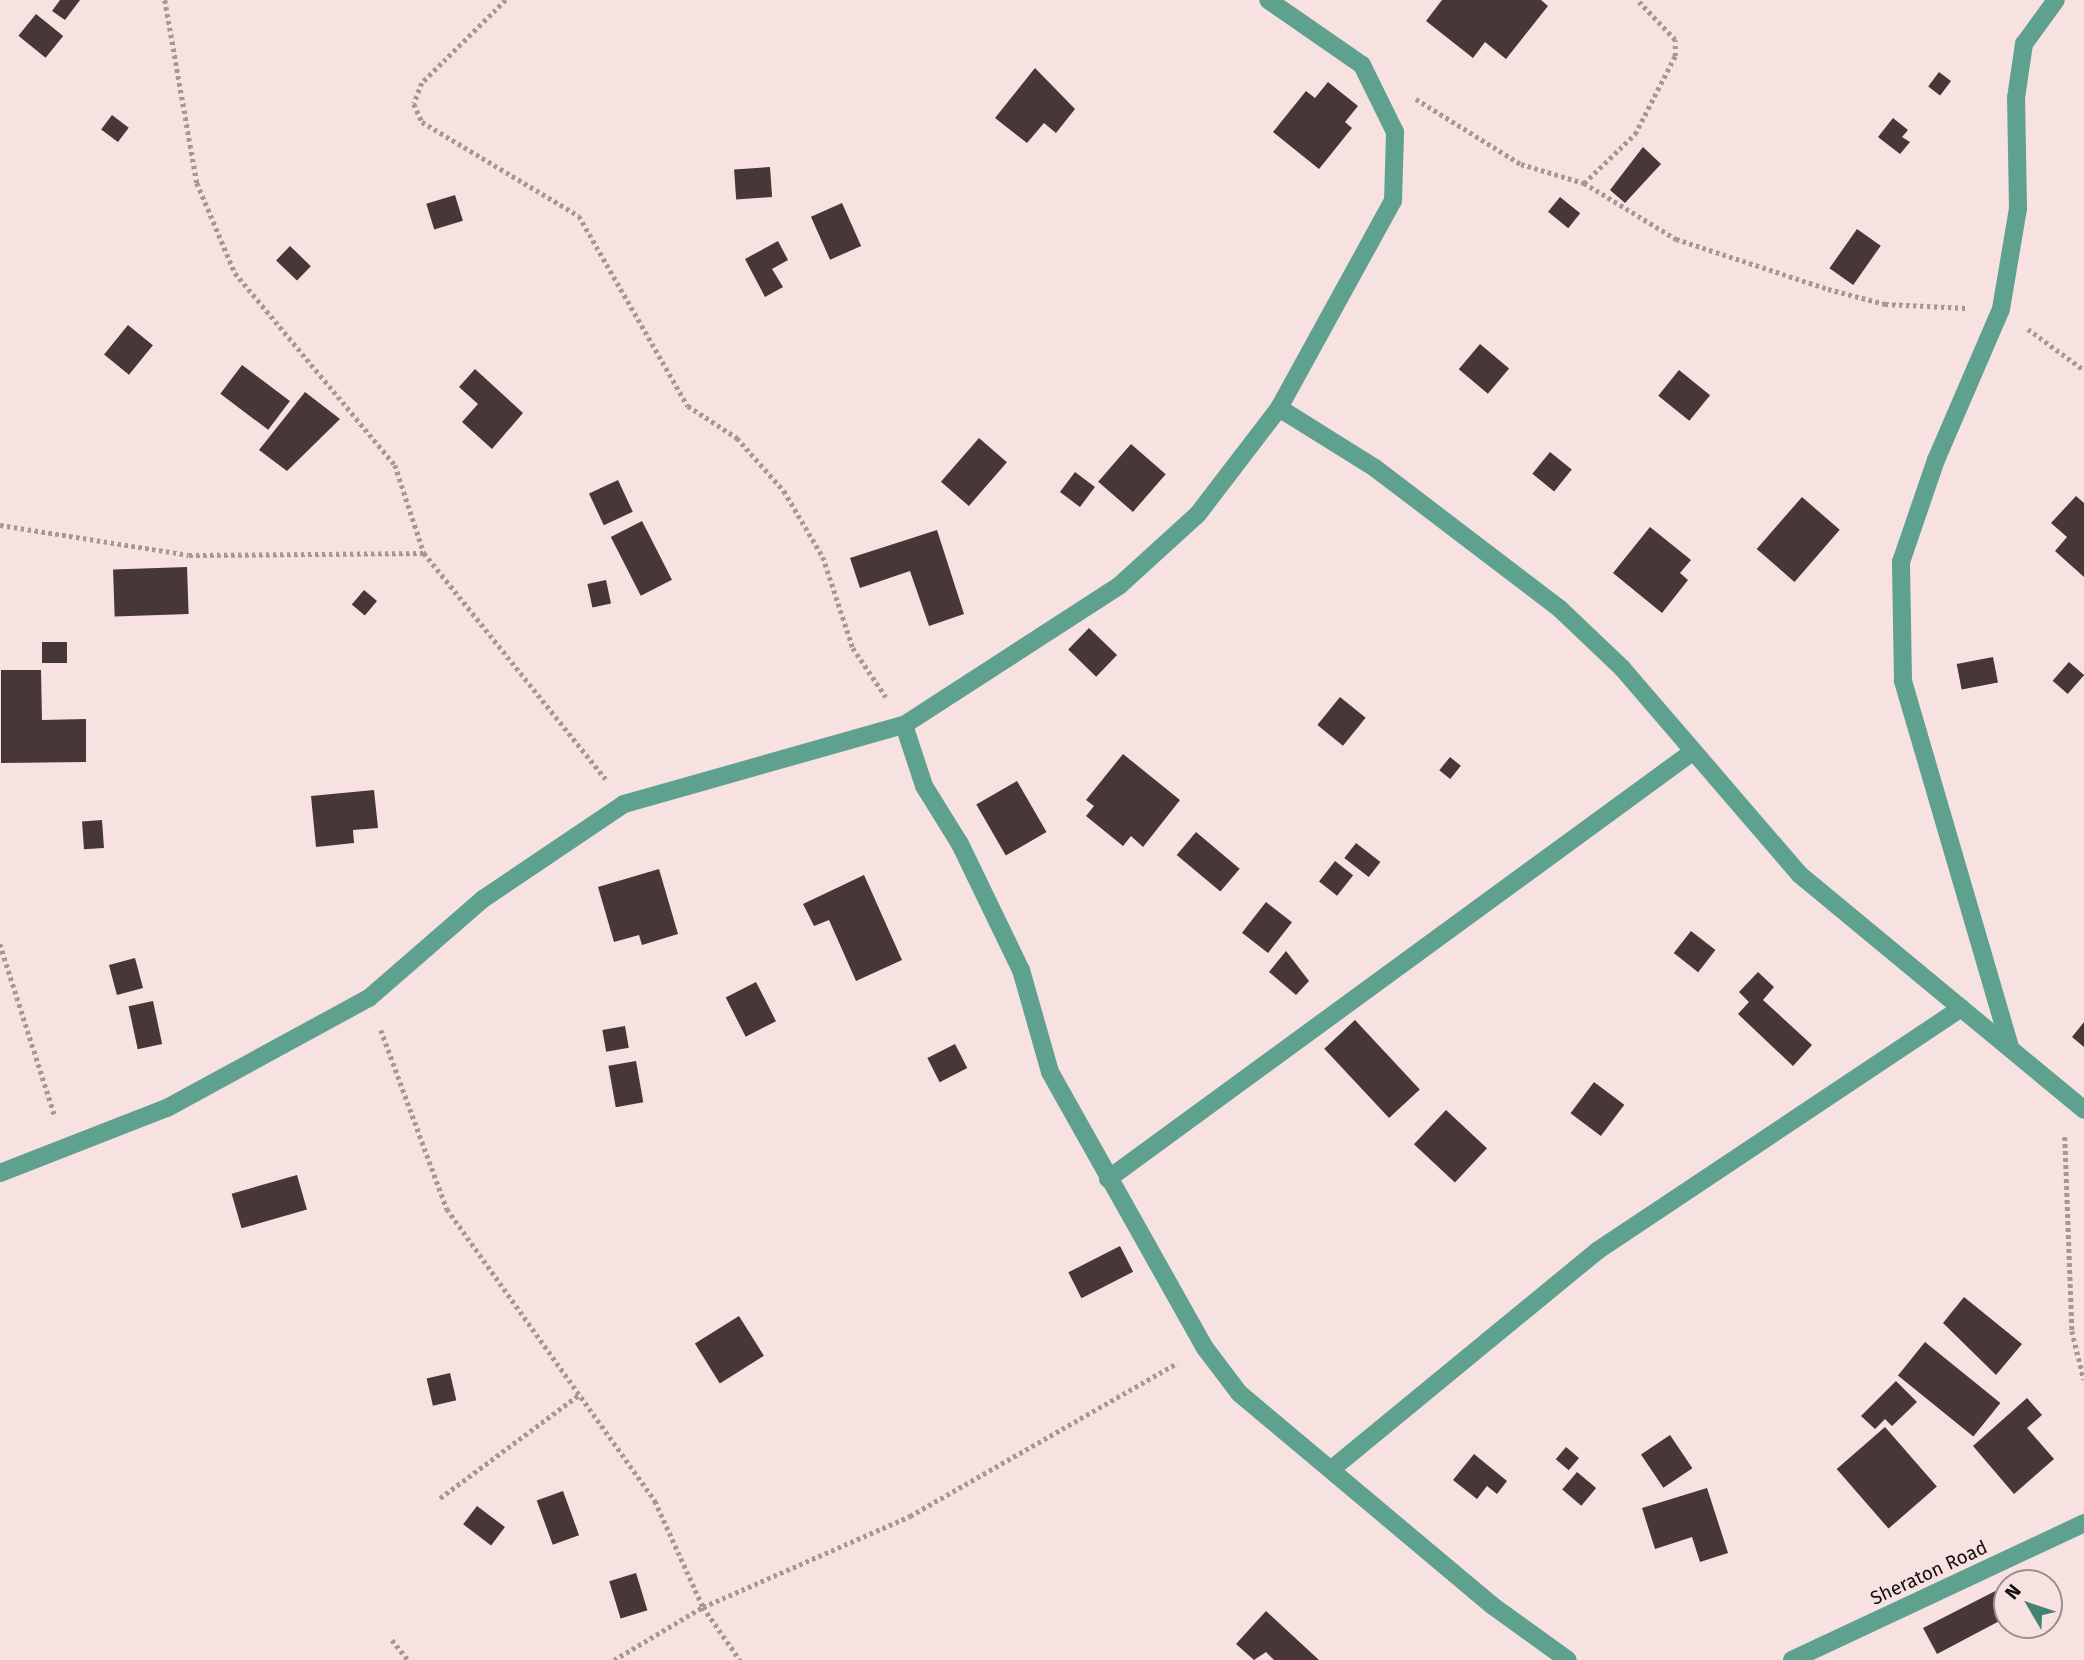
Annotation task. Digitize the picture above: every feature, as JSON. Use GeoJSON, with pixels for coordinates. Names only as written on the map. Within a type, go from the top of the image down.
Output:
{"type":"FeatureCollection","features":[{"type":"Feature","properties":{"kind":"street"},"geometry":{"type":"LineString","coordinates":[[0,1173],[167,1108],[369,998],[484,900],[624,804],[904,724],[1120,585],[1198,514],[1279,408],[1393,201],[1395,132],[1362,65],[1268,0]]}},
{"type":"Feature","properties":{"kind":"street"},"geometry":{"type":"LineString","coordinates":[[2010,1047],[1903,680],[1902,562],[2001,309],[2018,209],[2016,98],[2024,44],[2056,0]]}},
{"type":"Feature","properties":{"kind":"street"},"geometry":{"type":"LineString","coordinates":[[1279,408],[1376,468],[1560,609],[1622,668],[1691,753],[1799,874],[2065,1091],[2084,1110]]}},
{"type":"Feature","properties":{"kind":"street"},"geometry":{"type":"LineString","coordinates":[[904,724],[924,786],[960,844],[1021,970],[1050,1072],[1205,1348],[1239,1393],[1333,1468],[1493,1606],[1568,1660]]}},
{"type":"Feature","properties":{"kind":"street"},"geometry":{"type":"LineString","coordinates":[[1108,1179],[1691,753]]}},
{"type":"Feature","properties":{"kind":"street"},"geometry":{"type":"LineString","coordinates":[[1333,1468],[1597,1251],[1961,1008]]}},
{"type":"Feature","properties":{"kind":"street","name":"Sheraton Road"},"geometry":{"type":"LineString","coordinates":[[1792,1660],[2084,1523]]}},
{"type":"Feature","properties":{"kind":"path"},"geometry":{"type":"LineString","coordinates":[[165,0],[197,183],[235,273],[395,465],[424,552],[558,712],[624,804]]}},
{"type":"Feature","properties":{"kind":"path"},"geometry":{"type":"LineString","coordinates":[[506,0],[422,83],[414,104],[422,122],[579,216],[688,406],[737,438],[784,491],[823,557],[853,648],[904,724]]}},
{"type":"Feature","properties":{"kind":"path"},"geometry":{"type":"LineString","coordinates":[[1584,183],[1635,134],[1675,56],[1675,40],[1637,0]]}},
{"type":"Feature","properties":{"kind":"path"},"geometry":{"type":"LineString","coordinates":[[1362,65],[1521,164],[1584,183],[1676,239],[1828,289],[1885,304],[2001,309],[2084,370]]}},
{"type":"Feature","properties":{"kind":"path"},"geometry":{"type":"LineString","coordinates":[[0,525],[189,555],[424,552]]}},
{"type":"Feature","properties":{"kind":"path"},"geometry":{"type":"LineString","coordinates":[[0,944],[65,1148]]}},
{"type":"Feature","properties":{"kind":"path"},"geometry":{"type":"LineString","coordinates":[[369,998],[447,1209],[655,1501],[704,1607],[740,1660]]}},
{"type":"Feature","properties":{"kind":"path"},"geometry":{"type":"LineString","coordinates":[[2065,1091],[2072,1331],[2084,1380]]}},
{"type":"Feature","properties":{"kind":"path"},"geometry":{"type":"LineString","coordinates":[[614,1660],[704,1607],[910,1516],[1205,1348]]}},
{"type":"Feature","properties":{"kind":"path"},"geometry":{"type":"LineString","coordinates":[[440,1497],[580,1394]]}},
{"type":"Feature","properties":{"kind":"path"},"geometry":{"type":"LineString","coordinates":[[392,1640],[408,1660]]}},
{"type":"Feature","properties":{"kind":"building"},"geometry":{"type":"Polygon","coordinates":[[[60,0],[80,0],[65,20],[52,11],[60,0]]]}},
{"type":"Feature","properties":{"kind":"building"},"geometry":{"type":"Polygon","coordinates":[[[1442,0],[1541,0],[1548,6],[1506,59],[1485,42],[1473,58],[1426,21],[1442,0]]]}},
{"type":"Feature","properties":{"kind":"building"},"geometry":{"type":"Polygon","coordinates":[[[36,14],[63,36],[46,58],[18,36],[36,14]]]}},
{"type":"Feature","properties":{"kind":"building"},"geometry":{"type":"Polygon","coordinates":[[[1035,68],[1075,109],[1056,133],[1044,123],[1027,143],[995,118],[1035,68]]]}},
{"type":"Feature","properties":{"kind":"building"},"geometry":{"type":"Polygon","coordinates":[[[1939,72],[1951,81],[1940,95],[1928,86],[1939,72]]]}},
{"type":"Feature","properties":{"kind":"building"},"geometry":{"type":"Polygon","coordinates":[[[1328,82],[1358,106],[1345,122],[1352,128],[1319,169],[1273,132],[1306,91],[1315,98],[1328,82]]]}},
{"type":"Feature","properties":{"kind":"building"},"geometry":{"type":"Polygon","coordinates":[[[112,115],[129,128],[118,142],[101,129],[112,115]]]}},
{"type":"Feature","properties":{"kind":"building"},"geometry":{"type":"Polygon","coordinates":[[[1893,118],[1908,130],[1902,137],[1910,142],[1900,154],[1878,137],[1893,118]]]}},
{"type":"Feature","properties":{"kind":"building"},"geometry":{"type":"Polygon","coordinates":[[[1643,147],[1661,164],[1625,203],[1610,190],[1643,147]]]}},
{"type":"Feature","properties":{"kind":"building"},"geometry":{"type":"Polygon","coordinates":[[[770,167],[772,197],[736,199],[734,170],[770,167]]]}},
{"type":"Feature","properties":{"kind":"building"},"geometry":{"type":"Polygon","coordinates":[[[455,195],[463,221],[434,230],[426,204],[455,195]]]}},
{"type":"Feature","properties":{"kind":"building"},"geometry":{"type":"Polygon","coordinates":[[[1560,197],[1580,213],[1568,228],[1548,212],[1560,197]]]}},
{"type":"Feature","properties":{"kind":"building"},"geometry":{"type":"Polygon","coordinates":[[[842,203],[861,246],[830,260],[811,217],[842,203]]]}},
{"type":"Feature","properties":{"kind":"building"},"geometry":{"type":"Polygon","coordinates":[[[1857,229],[1881,246],[1853,285],[1829,268],[1857,229]]]}},
{"type":"Feature","properties":{"kind":"building"},"geometry":{"type":"Polygon","coordinates":[[[778,241],[788,260],[772,269],[783,287],[765,297],[745,259],[778,241]]]}},
{"type":"Feature","properties":{"kind":"building"},"geometry":{"type":"Polygon","coordinates":[[[290,246],[311,266],[297,281],[276,260],[290,246]]]}},
{"type":"Feature","properties":{"kind":"building"},"geometry":{"type":"Polygon","coordinates":[[[128,325],[153,345],[129,375],[104,355],[128,325]]]}},
{"type":"Feature","properties":{"kind":"building"},"geometry":{"type":"Polygon","coordinates":[[[1480,344],[1509,368],[1488,394],[1459,369],[1480,344]]]}},
{"type":"Feature","properties":{"kind":"building"},"geometry":{"type":"Polygon","coordinates":[[[242,365],[290,401],[268,430],[220,394],[242,365]]]}},
{"type":"Feature","properties":{"kind":"building"},"geometry":{"type":"Polygon","coordinates":[[[475,369],[523,413],[492,449],[462,422],[478,404],[459,387],[475,369]]]}},
{"type":"Feature","properties":{"kind":"building"},"geometry":{"type":"Polygon","coordinates":[[[1679,370],[1710,395],[1689,421],[1658,396],[1679,370]]]}},
{"type":"Feature","properties":{"kind":"building"},"geometry":{"type":"Polygon","coordinates":[[[305,392],[340,419],[287,471],[259,450],[305,392]]]}},
{"type":"Feature","properties":{"kind":"building"},"geometry":{"type":"Polygon","coordinates":[[[979,438],[1007,462],[969,506],[941,482],[979,438]]]}},
{"type":"Feature","properties":{"kind":"building"},"geometry":{"type":"Polygon","coordinates":[[[1131,444],[1166,474],[1133,512],[1098,482],[1131,444]]]}},
{"type":"Feature","properties":{"kind":"building"},"geometry":{"type":"Polygon","coordinates":[[[1550,452],[1572,470],[1554,491],[1532,474],[1550,452]]]}},
{"type":"Feature","properties":{"kind":"building"},"geometry":{"type":"Polygon","coordinates":[[[1075,472],[1095,487],[1080,507],[1060,492],[1075,472]]]}},
{"type":"Feature","properties":{"kind":"building"},"geometry":{"type":"Polygon","coordinates":[[[618,480],[633,512],[604,525],[589,494],[618,480]]]}},
{"type":"Feature","properties":{"kind":"building"},"geometry":{"type":"Polygon","coordinates":[[[2076,496],[2084,503],[2084,577],[2055,551],[2067,537],[2051,523],[2076,496]]]}},
{"type":"Feature","properties":{"kind":"building"},"geometry":{"type":"Polygon","coordinates":[[[1802,497],[1840,530],[1794,582],[1757,549],[1802,497]]]}},
{"type":"Feature","properties":{"kind":"building"},"geometry":{"type":"Polygon","coordinates":[[[642,521],[672,580],[641,596],[611,537],[642,521]]]}},
{"type":"Feature","properties":{"kind":"building"},"geometry":{"type":"Polygon","coordinates":[[[1650,527],[1691,560],[1680,573],[1688,580],[1662,613],[1613,573],[1650,527]]]}},
{"type":"Feature","properties":{"kind":"building"},"geometry":{"type":"Polygon","coordinates":[[[937,530],[964,614],[929,626],[910,571],[860,588],[850,558],[937,530]]]}},
{"type":"Feature","properties":{"kind":"building"},"geometry":{"type":"Polygon","coordinates":[[[187,567],[189,614],[115,617],[113,570],[187,567]]]}},
{"type":"Feature","properties":{"kind":"building"},"geometry":{"type":"Polygon","coordinates":[[[606,580],[611,603],[592,607],[587,584],[606,580]]]}},
{"type":"Feature","properties":{"kind":"building"},"geometry":{"type":"Polygon","coordinates":[[[364,590],[377,601],[365,615],[352,605],[364,590]]]}},
{"type":"Feature","properties":{"kind":"building"},"geometry":{"type":"Polygon","coordinates":[[[1089,628],[1117,655],[1096,677],[1068,650],[1089,628]]]}},
{"type":"Feature","properties":{"kind":"building"},"geometry":{"type":"Polygon","coordinates":[[[42,642],[67,642],[67,663],[42,663],[42,642]]]}},
{"type":"Feature","properties":{"kind":"building"},"geometry":{"type":"Polygon","coordinates":[[[1993,657],[1998,683],[1962,690],[1957,664],[1993,657]]]}},
{"type":"Feature","properties":{"kind":"building"},"geometry":{"type":"Polygon","coordinates":[[[2069,662],[2084,675],[2068,694],[2053,681],[2069,662]]]}},
{"type":"Feature","properties":{"kind":"building"},"geometry":{"type":"Polygon","coordinates":[[[1,670],[41,670],[42,720],[86,719],[86,762],[1,763],[1,670]]]}},
{"type":"Feature","properties":{"kind":"building"},"geometry":{"type":"Polygon","coordinates":[[[1340,697],[1366,718],[1343,746],[1317,725],[1340,697]]]}},
{"type":"Feature","properties":{"kind":"building"},"geometry":{"type":"Polygon","coordinates":[[[1123,754],[1180,800],[1143,847],[1131,836],[1123,846],[1086,816],[1094,806],[1086,800],[1123,754]]]}},
{"type":"Feature","properties":{"kind":"building"},"geometry":{"type":"Polygon","coordinates":[[[1450,757],[1461,766],[1450,779],[1439,770],[1450,757]]]}},
{"type":"Feature","properties":{"kind":"building"},"geometry":{"type":"Polygon","coordinates":[[[1017,781],[1046,832],[1006,856],[976,804],[1017,781]]]}},
{"type":"Feature","properties":{"kind":"building"},"geometry":{"type":"Polygon","coordinates":[[[374,790],[378,828],[353,830],[354,843],[316,847],[311,796],[374,790]]]}},
{"type":"Feature","properties":{"kind":"building"},"geometry":{"type":"Polygon","coordinates":[[[102,820],[104,848],[84,849],[82,821],[102,820]]]}},
{"type":"Feature","properties":{"kind":"building"},"geometry":{"type":"Polygon","coordinates":[[[1196,832],[1240,869],[1220,892],[1177,855],[1196,832]]]}},
{"type":"Feature","properties":{"kind":"building"},"geometry":{"type":"Polygon","coordinates":[[[1356,843],[1380,862],[1369,877],[1344,858],[1356,843]]]}},
{"type":"Feature","properties":{"kind":"building"},"geometry":{"type":"Polygon","coordinates":[[[1335,861],[1353,875],[1337,896],[1319,881],[1335,861]]]}},
{"type":"Feature","properties":{"kind":"building"},"geometry":{"type":"Polygon","coordinates":[[[659,869],[678,934],[642,945],[639,935],[614,942],[598,887],[659,869]]]}},
{"type":"Feature","properties":{"kind":"building"},"geometry":{"type":"Polygon","coordinates":[[[864,875],[902,960],[856,981],[829,920],[814,926],[803,904],[864,875]]]}},
{"type":"Feature","properties":{"kind":"building"},"geometry":{"type":"Polygon","coordinates":[[[1266,902],[1292,922],[1268,953],[1242,933],[1266,902]]]}},
{"type":"Feature","properties":{"kind":"building"},"geometry":{"type":"Polygon","coordinates":[[[1691,931],[1715,950],[1698,972],[1674,953],[1691,931]]]}},
{"type":"Feature","properties":{"kind":"building"},"geometry":{"type":"Polygon","coordinates":[[[1286,951],[1309,981],[1296,995],[1269,972],[1286,951]]]}},
{"type":"Feature","properties":{"kind":"building"},"geometry":{"type":"Polygon","coordinates":[[[135,958],[143,988],[117,995],[109,965],[135,958]]]}},
{"type":"Feature","properties":{"kind":"building"},"geometry":{"type":"Polygon","coordinates":[[[1758,972],[1774,987],[1763,1000],[1812,1045],[1793,1066],[1738,1014],[1749,1002],[1739,992],[1758,972]]]}},
{"type":"Feature","properties":{"kind":"building"},"geometry":{"type":"Polygon","coordinates":[[[756,982],[776,1021],[746,1037],[726,997],[756,982]]]}},
{"type":"Feature","properties":{"kind":"building"},"geometry":{"type":"Polygon","coordinates":[[[153,1001],[162,1044],[138,1049],[129,1006],[153,1001]]]}},
{"type":"Feature","properties":{"kind":"building"},"geometry":{"type":"Polygon","coordinates":[[[1355,1020],[1420,1089],[1389,1118],[1324,1049],[1355,1020]]]}},
{"type":"Feature","properties":{"kind":"building"},"geometry":{"type":"Polygon","coordinates":[[[2084,1022],[2084,1047],[2072,1037],[2084,1022]]]}},
{"type":"Feature","properties":{"kind":"building"},"geometry":{"type":"Polygon","coordinates":[[[625,1026],[629,1048],[606,1052],[602,1030],[625,1026]]]}},
{"type":"Feature","properties":{"kind":"building"},"geometry":{"type":"Polygon","coordinates":[[[955,1044],[967,1068],[940,1082],[927,1058],[955,1044]]]}},
{"type":"Feature","properties":{"kind":"building"},"geometry":{"type":"Polygon","coordinates":[[[636,1061],[643,1102],[616,1107],[608,1066],[636,1061]]]}},
{"type":"Feature","properties":{"kind":"building"},"geometry":{"type":"Polygon","coordinates":[[[1594,1082],[1624,1105],[1601,1136],[1571,1113],[1594,1082]]]}},
{"type":"Feature","properties":{"kind":"building"},"geometry":{"type":"Polygon","coordinates":[[[1446,1110],[1487,1148],[1455,1183],[1414,1144],[1446,1110]]]}},
{"type":"Feature","properties":{"kind":"building"},"geometry":{"type":"Polygon","coordinates":[[[297,1175],[307,1210],[242,1228],[232,1194],[297,1175]]]}},
{"type":"Feature","properties":{"kind":"building"},"geometry":{"type":"Polygon","coordinates":[[[1120,1246],[1133,1272],[1081,1298],[1068,1272],[1120,1246]]]}},
{"type":"Feature","properties":{"kind":"building"},"geometry":{"type":"Polygon","coordinates":[[[1964,1297],[2022,1344],[1996,1375],[1943,1323],[1964,1297]]]}},
{"type":"Feature","properties":{"kind":"building"},"geometry":{"type":"Polygon","coordinates":[[[739,1316],[764,1356],[720,1383],[695,1344],[739,1316]]]}},
{"type":"Feature","properties":{"kind":"building"},"geometry":{"type":"Polygon","coordinates":[[[1925,1342],[2000,1403],[1973,1436],[1898,1375],[1925,1342]]]}},
{"type":"Feature","properties":{"kind":"building"},"geometry":{"type":"Polygon","coordinates":[[[450,1373],[456,1400],[433,1406],[427,1378],[450,1373]]]}},
{"type":"Feature","properties":{"kind":"building"},"geometry":{"type":"Polygon","coordinates":[[[1896,1381],[1917,1402],[1892,1426],[1885,1419],[1875,1429],[1861,1416],[1896,1381]]]}},
{"type":"Feature","properties":{"kind":"building"},"geometry":{"type":"Polygon","coordinates":[[[2027,1398],[2042,1415],[2027,1428],[2054,1459],[2014,1494],[1973,1446],[2027,1398]]]}},
{"type":"Feature","properties":{"kind":"building"},"geometry":{"type":"Polygon","coordinates":[[[1885,1427],[1937,1487],[1889,1529],[1837,1469],[1885,1427]]]}},
{"type":"Feature","properties":{"kind":"building"},"geometry":{"type":"Polygon","coordinates":[[[1670,1435],[1692,1468],[1663,1488],[1641,1455],[1670,1435]]]}},
{"type":"Feature","properties":{"kind":"building"},"geometry":{"type":"Polygon","coordinates":[[[1566,1447],[1579,1458],[1569,1470],[1556,1459],[1566,1447]]]}},
{"type":"Feature","properties":{"kind":"building"},"geometry":{"type":"Polygon","coordinates":[[[1474,1454],[1507,1481],[1497,1494],[1487,1486],[1477,1499],[1453,1480],[1474,1454]]]}},
{"type":"Feature","properties":{"kind":"building"},"geometry":{"type":"Polygon","coordinates":[[[1577,1472],[1596,1488],[1581,1506],[1562,1490],[1577,1472]]]}},
{"type":"Feature","properties":{"kind":"building"},"geometry":{"type":"Polygon","coordinates":[[[1707,1488],[1728,1553],[1700,1562],[1692,1537],[1655,1549],[1642,1508],[1707,1488]]]}},
{"type":"Feature","properties":{"kind":"building"},"geometry":{"type":"Polygon","coordinates":[[[563,1491],[579,1535],[553,1545],[537,1501],[563,1491]]]}},
{"type":"Feature","properties":{"kind":"building"},"geometry":{"type":"Polygon","coordinates":[[[477,1506],[505,1527],[491,1545],[463,1524],[477,1506]]]}},
{"type":"Feature","properties":{"kind":"building"},"geometry":{"type":"Polygon","coordinates":[[[636,1573],[647,1610],[621,1618],[609,1581],[636,1573]]]}},
{"type":"Feature","properties":{"kind":"building"},"geometry":{"type":"Polygon","coordinates":[[[1993,1592],[1993,1624],[1937,1654],[1923,1628],[1993,1592]]]}},
{"type":"Feature","properties":{"kind":"building"},"geometry":{"type":"Polygon","coordinates":[[[1266,1611],[1319,1660],[1274,1660],[1266,1652],[1254,1660],[1236,1644],[1266,1611]]]}}]}
